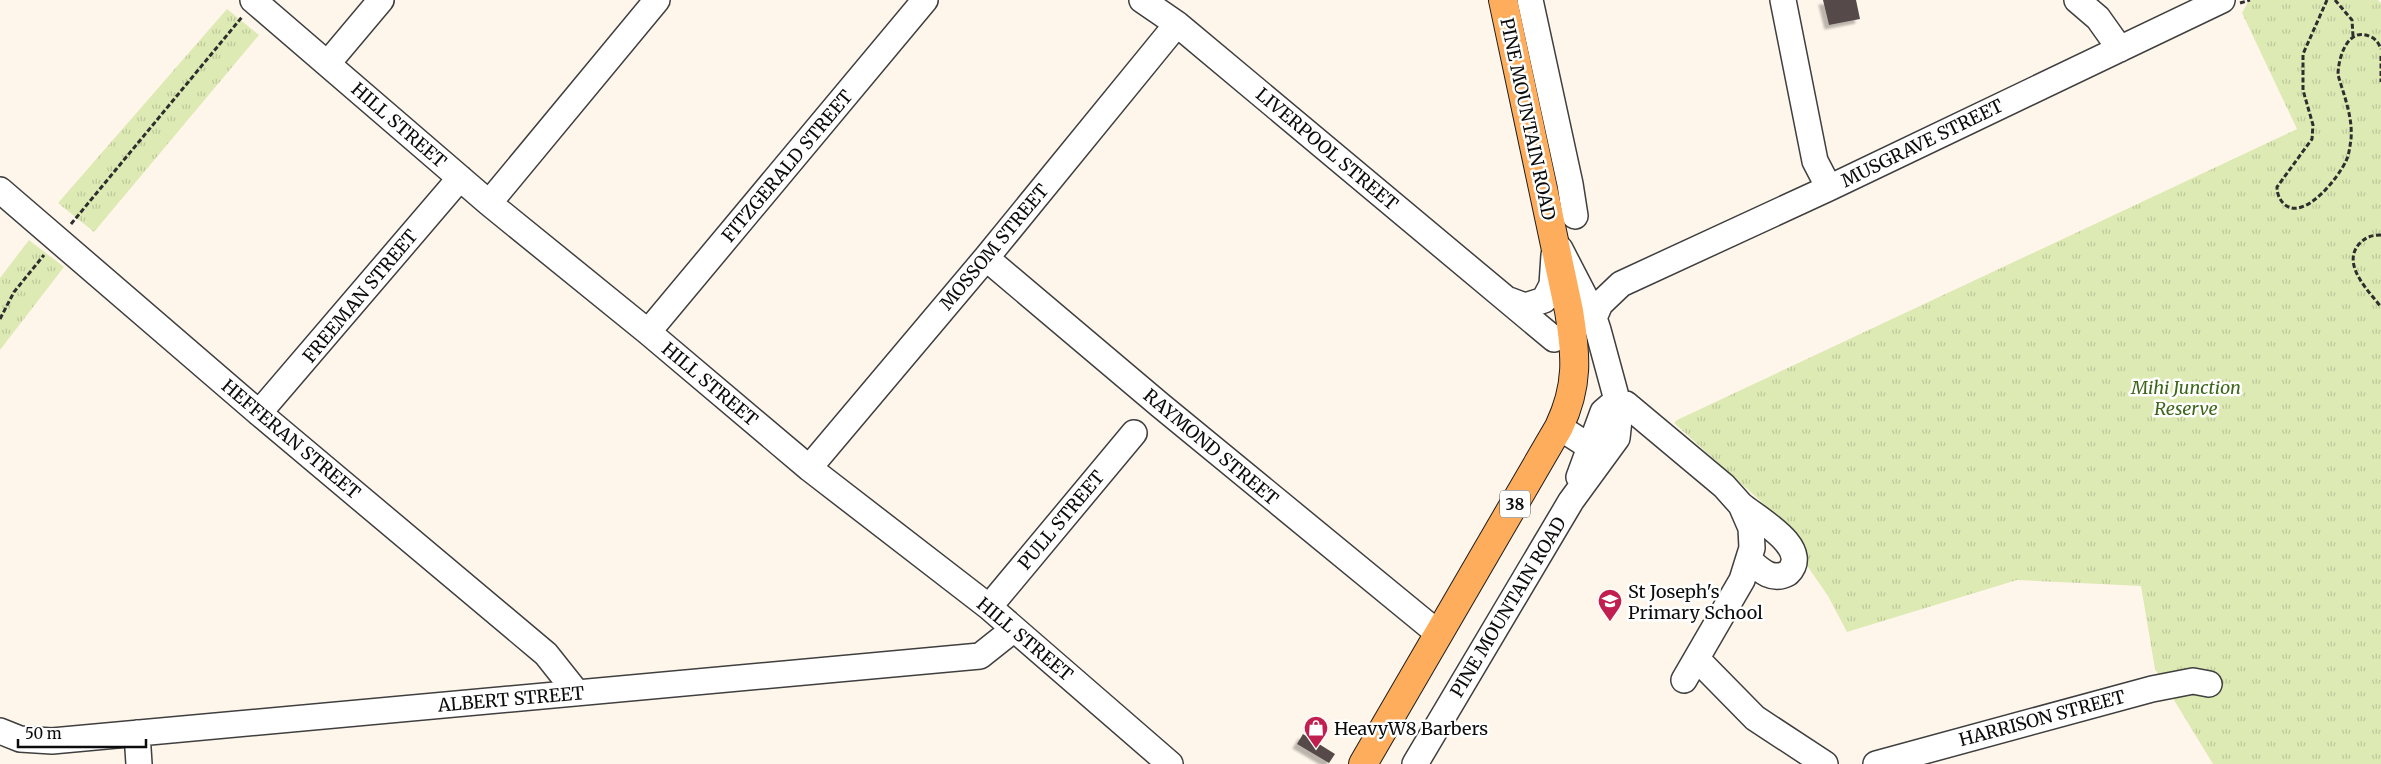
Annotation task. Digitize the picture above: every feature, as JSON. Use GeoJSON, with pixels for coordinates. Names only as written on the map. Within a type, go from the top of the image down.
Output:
{"type":"FeatureCollection","features":[{"type":"Feature","properties":{"kind":"main road","name":"PINE MOUNTAIN ROAD"},"geometry":{"type":"LineString","coordinates":[[1363,764],[1560,427],[1574,388],[1575,357],[1569,310],[1503,0]]}},
{"type":"Feature","properties":{"kind":"street"},"geometry":{"type":"LineString","coordinates":[[328,63],[381,0]]}},
{"type":"Feature","properties":{"kind":"street"},"geometry":{"type":"LineString","coordinates":[[489,203],[657,0]]}},
{"type":"Feature","properties":{"kind":"street","name":"FITZGERALD STREET"},"geometry":{"type":"LineString","coordinates":[[648,332],[925,0]]}},
{"type":"Feature","properties":{"kind":"street","name":"LIVERPOOL STREET"},"geometry":{"type":"LineString","coordinates":[[1142,0],[1177,24],[1554,339]]}},
{"type":"Feature","properties":{"kind":"street","name":"PINE MOUNTAIN ROAD"},"geometry":{"type":"LineString","coordinates":[[1530,0],[1570,184],[1574,216]]}},
{"type":"Feature","properties":{"kind":"street"},"geometry":{"type":"LineString","coordinates":[[1783,0],[1815,161],[1829,188]]}},
{"type":"Feature","properties":{"kind":"street"},"geometry":{"type":"LineString","coordinates":[[2077,0],[2098,18],[2120,49]]}},
{"type":"Feature","properties":{"kind":"street","name":"MUSGRAVE STREET"},"geometry":{"type":"LineString","coordinates":[[1594,318],[1600,304],[1622,284],[1829,188],[2222,0]]}},
{"type":"Feature","properties":{"kind":"street","name":"HILL STREET"},"geometry":{"type":"LineString","coordinates":[[248,8],[328,63],[489,203],[648,332],[808,468],[989,607],[1170,764]]}},
{"type":"Feature","properties":{"kind":"street","name":"MOSSOM STREET"},"geometry":{"type":"LineString","coordinates":[[808,468],[986,258],[1177,24]]}},
{"type":"Feature","properties":{"kind":"street","name":"FREEMAN STREET"},"geometry":{"type":"LineString","coordinates":[[259,413],[460,178]]}},
{"type":"Feature","properties":{"kind":"street","name":"HEFFERAN STREET"},"geometry":{"type":"LineString","coordinates":[[0,190],[259,413],[546,654],[577,693]]}},
{"type":"Feature","properties":{"kind":"street","name":"LIVERPOOL STREET"},"geometry":{"type":"LineString","coordinates":[[1509,300],[1521,306],[1531,306],[1542,302],[1548,295],[1553,281],[1554,238]]}},
{"type":"Feature","properties":{"kind":"street","name":"PINE MOUNTAIN ROAD"},"geometry":{"type":"LineString","coordinates":[[1415,764],[1606,444],[1603,412],[1610,406],[1617,404],[1594,318],[1554,238]]}},
{"type":"Feature","properties":{"kind":"street","name":"RAYMOND STREET"},"geometry":{"type":"LineString","coordinates":[[986,258],[1160,405],[1438,634]]}},
{"type":"Feature","properties":{"kind":"street","name":"MUSGRAVE STREET"},"geometry":{"type":"LineString","coordinates":[[1572,271],[1590,282],[1622,284]]}},
{"type":"Feature","properties":{"kind":"street"},"geometry":{"type":"LineString","coordinates":[[1617,404],[1631,406],[1660,434],[1724,486],[1741,505],[1747,515],[1752,534],[1749,560],[1739,586],[1691,669],[1755,718],[1825,764]]}},
{"type":"Feature","properties":{"kind":"street"},"geometry":{"type":"LineString","coordinates":[[1560,427],[1606,444],[1632,430],[1647,430],[1660,434]]}},
{"type":"Feature","properties":{"kind":"street","name":"PULL STREET"},"geometry":{"type":"LineString","coordinates":[[989,607],[1134,433]]}},
{"type":"Feature","properties":{"kind":"street"},"geometry":{"type":"LineString","coordinates":[[1741,505],[1778,533],[1792,551],[1794,561],[1788,573],[1775,576],[1764,572],[1749,560]]}},
{"type":"Feature","properties":{"kind":"street","name":"ALBERT STREET"},"geometry":{"type":"LineString","coordinates":[[0,731],[20,739],[52,741],[980,656],[1014,629]]}},
{"type":"Feature","properties":{"kind":"street","name":"HARRISON STREET"},"geometry":{"type":"LineString","coordinates":[[1876,764],[2152,689],[2193,681],[2209,684]]}},
{"type":"Feature","properties":{"kind":"street"},"geometry":{"type":"LineString","coordinates":[[137,733],[139,764]]}},
{"type":"Feature","properties":{"kind":"path"},"geometry":{"type":"LineString","coordinates":[[2327,0],[2302,54],[2304,90],[2313,125],[2312,139],[2278,187],[2280,199],[2289,207],[2305,207],[2329,186],[2347,159],[2351,130],[2338,75],[2338,66],[2344,48],[2353,36],[2361,34],[2369,36],[2381,49]]}},
{"type":"Feature","properties":{"kind":"path"},"geometry":{"type":"LineString","coordinates":[[2336,0],[2352,20],[2353,36]]}},
{"type":"Feature","properties":{"kind":"path"},"geometry":{"type":"LineString","coordinates":[[67,229],[248,8]]}},
{"type":"Feature","properties":{"kind":"path"},"geometry":{"type":"LineString","coordinates":[[2381,56],[2381,82]]}},
{"type":"Feature","properties":{"kind":"path"},"geometry":{"type":"LineString","coordinates":[[2381,235],[2373,235],[2364,240],[2358,246],[2352,262],[2356,272],[2381,307]]}},
{"type":"Feature","properties":{"kind":"path"},"geometry":{"type":"LineString","coordinates":[[0,319],[14,292],[47,252]]}},
{"type":"Feature","properties":{"kind":"green space","name":"Mihi Junction Reserve"},"geometry":{"type":"Polygon","coordinates":[[[2249,0],[2378,0],[2381,3],[2381,764],[2213,764],[2155,669],[2141,586],[2017,580],[1847,632],[1828,596],[1766,506],[1674,423],[2297,129],[2242,13],[2249,0]]]}},
{"type":"Feature","properties":{"kind":"green space"},"geometry":{"type":"Polygon","coordinates":[[[227,9],[259,35],[94,232],[58,203],[227,9]]]}},
{"type":"Feature","properties":{"kind":"green space"},"geometry":{"type":"Polygon","coordinates":[[[29,240],[64,267],[0,350],[0,278],[29,240]]]}},
{"type":"Feature","properties":{"kind":"building"},"geometry":{"type":"Polygon","coordinates":[[[1823,0],[1856,0],[1860,19],[1829,25],[1823,0]]]}},
{"type":"Feature","properties":{"kind":"building","name":"HeavyW8 Barbers"},"geometry":{"type":"Polygon","coordinates":[[[1303,734],[1335,754],[1329,763],[1297,744],[1303,734]]]}},
{"type":"Feature","properties":{"kind":"place","name":"St Joseph's Primary School"},"geometry":{"type":"Point","coordinates":[1610,622]}},
{"type":"Feature","properties":{"kind":"place","name":"HeavyW8 Barbers"},"geometry":{"type":"Point","coordinates":[1316,749]}}]}
